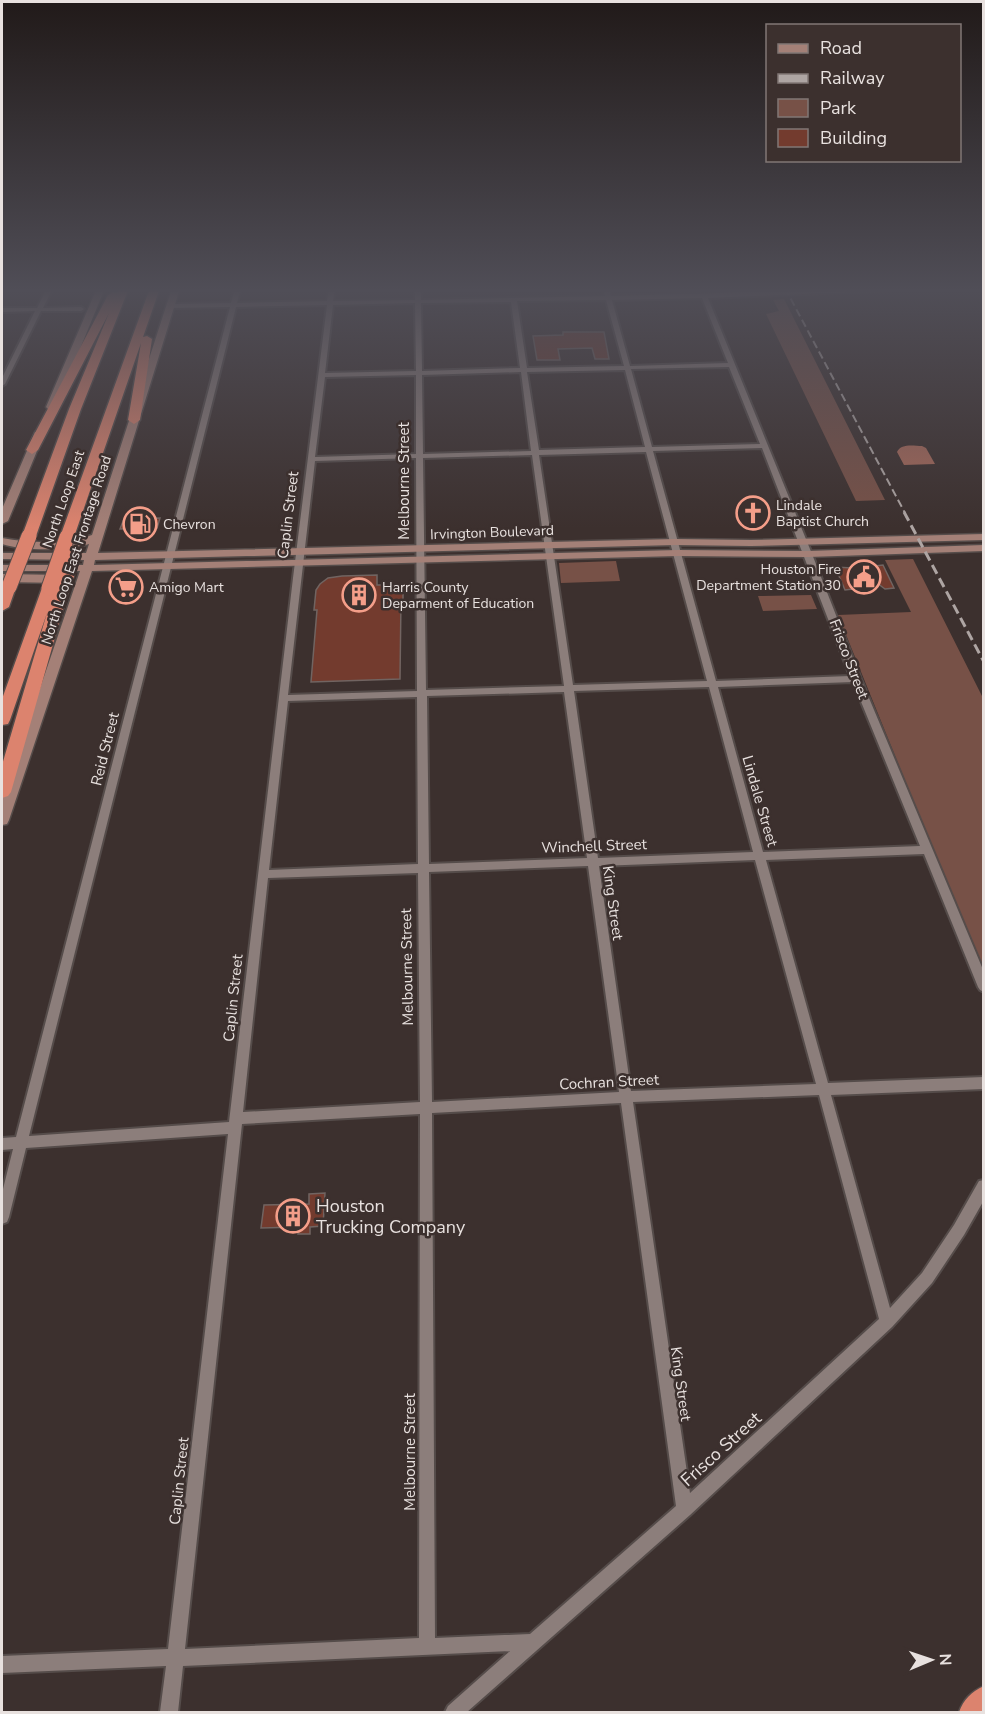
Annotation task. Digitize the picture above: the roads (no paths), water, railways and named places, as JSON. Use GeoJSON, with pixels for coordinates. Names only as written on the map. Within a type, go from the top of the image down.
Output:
{"type":"FeatureCollection","features":[{"type":"Feature","properties":{"kind":"highway"},"geometry":{"type":"LineString","coordinates":[[32,450],[74,368]]}},
{"type":"Feature","properties":{"kind":"highway","name":"North Loop East"},"geometry":{"type":"LineString","coordinates":[[2,606],[5,582],[29,536],[92,368]]}},
{"type":"Feature","properties":{"kind":"highway","name":"North Loop East"},"geometry":{"type":"LineString","coordinates":[[63,591],[73,537],[73,517],[127,368]]}},
{"type":"Feature","properties":{"kind":"highway"},"geometry":{"type":"LineString","coordinates":[[134,420],[141,368]]}},
{"type":"Feature","properties":{"kind":"highway"},"geometry":{"type":"LineString","coordinates":[[2,720],[63,591]]}},
{"type":"Feature","properties":{"kind":"highway"},"geometry":{"type":"LineString","coordinates":[[2,792],[63,591]]}},
{"type":"Feature","properties":{"kind":"highway"},"geometry":{"type":"LineString","coordinates":[[974,1713],[984,1701]]}},
{"type":"Feature","properties":{"kind":"main road"},"geometry":{"type":"LineString","coordinates":[[2,521],[67,368]]}},
{"type":"Feature","properties":{"kind":"main road","name":"North Loop East Frontage Road"},"geometry":{"type":"LineString","coordinates":[[2,820],[63,591],[88,562],[151,368]]}},
{"type":"Feature","properties":{"kind":"main road"},"geometry":{"type":"LineString","coordinates":[[2,541],[12,544],[75,545],[97,537]]}},
{"type":"Feature","properties":{"kind":"main road"},"geometry":{"type":"LineString","coordinates":[[954,537],[961,549]]}},
{"type":"Feature","properties":{"kind":"main road","name":"Irvington Boulevard"},"geometry":{"type":"LineString","coordinates":[[2,568],[88,562],[420,555],[984,537]]}},
{"type":"Feature","properties":{"kind":"main road"},"geometry":{"type":"LineString","coordinates":[[844,541],[850,553]]}},
{"type":"Feature","properties":{"kind":"main road","name":"Irvington Boulevard"},"geometry":{"type":"LineString","coordinates":[[677,547],[808,554],[984,548]]}},
{"type":"Feature","properties":{"kind":"main road","name":"Irvington Boulevard"},"geometry":{"type":"LineString","coordinates":[[2,556],[88,562]]}},
{"type":"Feature","properties":{"kind":"main road"},"geometry":{"type":"LineString","coordinates":[[5,582],[70,581],[75,586],[63,591]]}},
{"type":"Feature","properties":{"kind":"street"},"geometry":{"type":"LineString","coordinates":[[2,384],[10,368]]}},
{"type":"Feature","properties":{"kind":"street","name":"Reid Street"},"geometry":{"type":"LineString","coordinates":[[2,1217],[217,368]]}},
{"type":"Feature","properties":{"kind":"street","name":"Caplin Street"},"geometry":{"type":"LineString","coordinates":[[169,1713],[299,558],[323,368]]}},
{"type":"Feature","properties":{"kind":"street","name":"Melbourne Street"},"geometry":{"type":"LineString","coordinates":[[419,368],[426,1107],[427,1645]]}},
{"type":"Feature","properties":{"kind":"street"},"geometry":{"type":"LineString","coordinates":[[322,375],[594,368]]}},
{"type":"Feature","properties":{"kind":"street","name":"Lindale Street"},"geometry":{"type":"LineString","coordinates":[[628,368],[887,1322]]}},
{"type":"Feature","properties":{"kind":"street","name":"Frisco Street"},"geometry":{"type":"LineString","coordinates":[[733,368],[856,679],[984,987]]}},
{"type":"Feature","properties":{"kind":"street","name":"King Street"},"geometry":{"type":"LineString","coordinates":[[524,370],[684,1509]]}},
{"type":"Feature","properties":{"kind":"street"},"geometry":{"type":"LineString","coordinates":[[312,459],[764,446]]}},
{"type":"Feature","properties":{"kind":"street"},"geometry":{"type":"LineString","coordinates":[[284,698],[856,679]]}},
{"type":"Feature","properties":{"kind":"street","name":"Winchell Street"},"geometry":{"type":"LineString","coordinates":[[264,874],[926,850]]}},
{"type":"Feature","properties":{"kind":"street","name":"Cochran Street"},"geometry":{"type":"LineString","coordinates":[[2,1144],[426,1107],[984,1083]]}},
{"type":"Feature","properties":{"kind":"street","name":"Frisco Street"},"geometry":{"type":"LineString","coordinates":[[454,1713],[684,1509],[887,1322],[927,1278],[984,1186]]}},
{"type":"Feature","properties":{"kind":"street"},"geometry":{"type":"LineString","coordinates":[[2,1665],[532,1642]]}},
{"type":"Feature","properties":{"kind":"railway"},"geometry":{"type":"LineString","coordinates":[[828,368],[905,513]]}},
{"type":"Feature","properties":{"kind":"railway"},"geometry":{"type":"LineString","coordinates":[[904,512],[984,662]]}},
{"type":"Feature","properties":{"kind":"place","name":"Lindale Baptist Church"},"geometry":{"type":"Point","coordinates":[753,513]}},
{"type":"Feature","properties":{"kind":"place","name":"Chevron"},"geometry":{"type":"Point","coordinates":[140,524]}},
{"type":"Feature","properties":{"kind":"place","name":"Houston Fire Department Station 30"},"geometry":{"type":"Point","coordinates":[864,577]}},
{"type":"Feature","properties":{"kind":"place","name":"Amigo Mart"},"geometry":{"type":"Point","coordinates":[126,587]}},
{"type":"Feature","properties":{"kind":"place","name":"Harris County Deparment of Education"},"geometry":{"type":"Point","coordinates":[359,595]}},
{"type":"Feature","properties":{"kind":"place","name":"Houston Trucking Company"},"geometry":{"type":"Point","coordinates":[293,1216]}}]}
